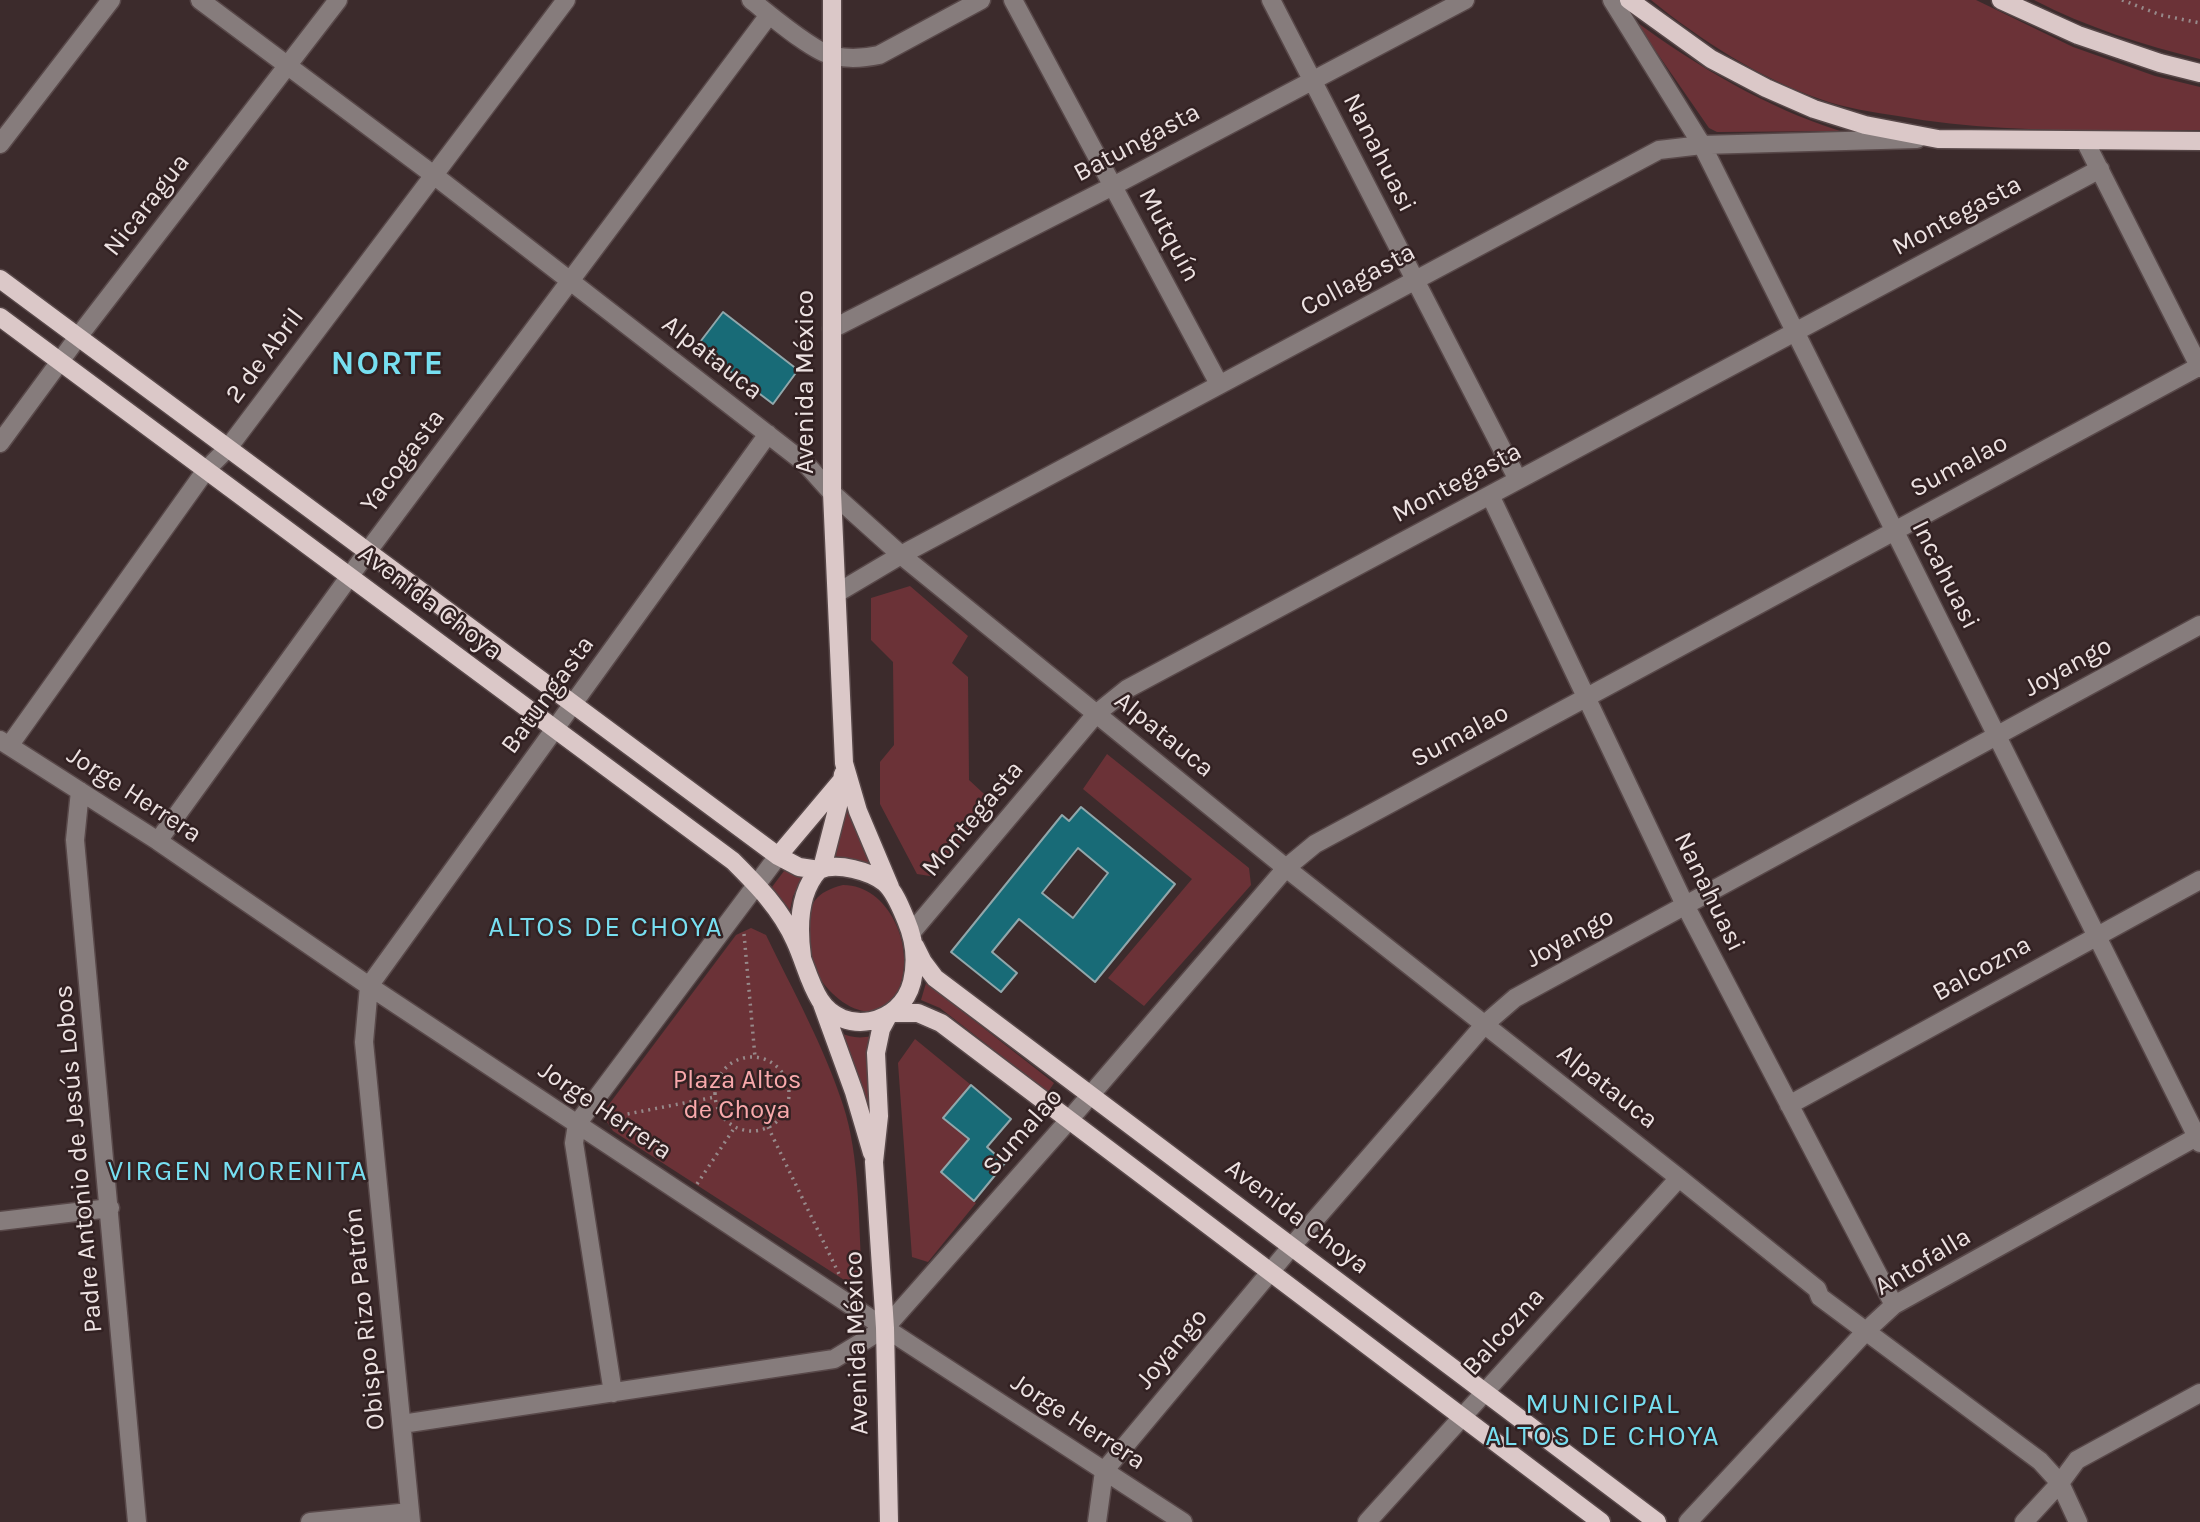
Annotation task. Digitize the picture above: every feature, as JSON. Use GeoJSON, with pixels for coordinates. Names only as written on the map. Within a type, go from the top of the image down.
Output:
{"type":"FeatureCollection","features":[{"type":"Feature","properties":{"kind":"main road","name":"Avenida México"},"geometry":{"type":"LineString","coordinates":[[821,869],[838,806],[843,772],[832,493],[832,0]]}},
{"type":"Feature","properties":{"kind":"main road"},"geometry":{"type":"LineString","coordinates":[[1629,0],[1711,59],[1814,109],[1865,125],[1938,139],[2200,141]]}},
{"type":"Feature","properties":{"kind":"main road"},"geometry":{"type":"LineString","coordinates":[[2001,0],[2078,35],[2160,63],[2200,73]]}},
{"type":"Feature","properties":{"kind":"main road","name":"Avenida Choya"},"geometry":{"type":"LineString","coordinates":[[0,279],[778,856],[799,867],[821,869]]}},
{"type":"Feature","properties":{"kind":"main road","name":"Avenida Choya"},"geometry":{"type":"LineString","coordinates":[[0,317],[733,861],[757,885],[787,924],[802,957]]}},
{"type":"Feature","properties":{"kind":"main road","name":"Avenida México"},"geometry":{"type":"LineString","coordinates":[[843,772],[891,890]]}},
{"type":"Feature","properties":{"kind":"main road"},"geometry":{"type":"LineString","coordinates":[[778,856],[843,772]]}},
{"type":"Feature","properties":{"kind":"main road"},"geometry":{"type":"LineString","coordinates":[[890,1015],[906,1000],[914,966],[913,939],[891,890],[867,874],[841,868],[821,869],[808,887],[801,908],[799,930],[802,957],[820,1000],[834,1012],[851,1019],[875,1020],[908,1011],[941,1024],[1601,1522]]}},
{"type":"Feature","properties":{"kind":"main road","name":"Avenida Choya"},"geometry":{"type":"LineString","coordinates":[[913,939],[923,962],[936,978],[1657,1522]]}},
{"type":"Feature","properties":{"kind":"main road","name":"Avenida México"},"geometry":{"type":"LineString","coordinates":[[820,1000],[854,1091],[874,1162]]}},
{"type":"Feature","properties":{"kind":"main road","name":"Avenida México"},"geometry":{"type":"LineString","coordinates":[[889,1522],[885,1328],[874,1162],[878,1116],[876,1053],[881,1029],[890,1015]]}},
{"type":"Feature","properties":{"kind":"street"},"geometry":{"type":"LineString","coordinates":[[0,144],[111,0]]}},
{"type":"Feature","properties":{"kind":"street","name":"Alpatauca"},"geometry":{"type":"LineString","coordinates":[[200,0],[435,176],[806,464],[832,493],[901,555],[1286,868],[1679,1178],[1816,1289],[1820,1297],[2040,1461],[2060,1483],[2078,1522]]}},
{"type":"Feature","properties":{"kind":"street","name":"Nicaragua"},"geometry":{"type":"LineString","coordinates":[[0,443],[78,337],[338,0]]}},
{"type":"Feature","properties":{"kind":"street","name":"2 de Abril"},"geometry":{"type":"LineString","coordinates":[[4,743],[206,470],[228,448],[566,0]]}},
{"type":"Feature","properties":{"kind":"street"},"geometry":{"type":"LineString","coordinates":[[751,0],[799,38],[832,56],[866,58],[879,55],[981,0]]}},
{"type":"Feature","properties":{"kind":"street","name":"Mutquín"},"geometry":{"type":"LineString","coordinates":[[1013,0],[1219,384]]}},
{"type":"Feature","properties":{"kind":"street","name":"Nanahuasi"},"geometry":{"type":"LineString","coordinates":[[1270,0],[1518,480]]}},
{"type":"Feature","properties":{"kind":"street","name":"Batungasta"},"geometry":{"type":"LineString","coordinates":[[832,329],[1113,186],[1465,0]]}},
{"type":"Feature","properties":{"kind":"street","name":"Incahuasi"},"geometry":{"type":"LineString","coordinates":[[1612,0],[1702,145],[2199,1138]]}},
{"type":"Feature","properties":{"kind":"street","name":"Yacogasta"},"geometry":{"type":"LineString","coordinates":[[158,841],[368,551],[572,282],[769,15]]}},
{"type":"Feature","properties":{"kind":"street","name":"Collagasta"},"geometry":{"type":"LineString","coordinates":[[837,593],[901,555],[1659,150],[1702,145],[1938,139]]}},
{"type":"Feature","properties":{"kind":"street"},"geometry":{"type":"LineString","coordinates":[[2085,141],[2200,367]]}},
{"type":"Feature","properties":{"kind":"street","name":"Montegasta"},"geometry":{"type":"LineString","coordinates":[[913,939],[1096,714],[1127,689],[2100,169]]}},
{"type":"Feature","properties":{"kind":"street","name":"Sumalao"},"geometry":{"type":"LineString","coordinates":[[402,1424],[834,1359],[885,1328],[1286,868],[1315,844],[2200,367]]}},
{"type":"Feature","properties":{"kind":"street","name":"Batungasta"},"geometry":{"type":"LineString","coordinates":[[369,986],[768,434]]}},
{"type":"Feature","properties":{"kind":"street","name":"Nanahuasi"},"geometry":{"type":"LineString","coordinates":[[1490,495],[1685,905],[1894,1305]]}},
{"type":"Feature","properties":{"kind":"street","name":"Joyango"},"geometry":{"type":"LineString","coordinates":[[1104,1471],[1292,1247],[1485,1024],[1515,998],[2200,625]]}},
{"type":"Feature","properties":{"kind":"street","name":"Jorge Herrera"},"geometry":{"type":"LineString","coordinates":[[4,743],[158,841],[369,986],[1183,1522]]}},
{"type":"Feature","properties":{"kind":"street","name":"Padre Antonio de Jesús Lobos"},"geometry":{"type":"LineString","coordinates":[[80,791],[75,840],[137,1522]]}},
{"type":"Feature","properties":{"kind":"street"},"geometry":{"type":"LineString","coordinates":[[613,1393],[574,1143],[577,1124],[778,856]]}},
{"type":"Feature","properties":{"kind":"street","name":"Balcozna"},"geometry":{"type":"LineString","coordinates":[[1789,1105],[2200,880]]}},
{"type":"Feature","properties":{"kind":"street","name":"Obispo Rizo Patrón"},"geometry":{"type":"LineString","coordinates":[[369,986],[364,1042],[411,1517]]}},
{"type":"Feature","properties":{"kind":"street","name":"Antofalla"},"geometry":{"type":"LineString","coordinates":[[1688,1522],[1867,1330],[1894,1305],[2199,1138]]}},
{"type":"Feature","properties":{"kind":"street","name":"Balcozna"},"geometry":{"type":"LineString","coordinates":[[1367,1522],[1679,1178]]}},
{"type":"Feature","properties":{"kind":"street"},"geometry":{"type":"LineString","coordinates":[[0,1221],[110,1208]]}},
{"type":"Feature","properties":{"kind":"street"},"geometry":{"type":"LineString","coordinates":[[2024,1522],[2077,1460],[2200,1392]]}},
{"type":"Feature","properties":{"kind":"street"},"geometry":{"type":"LineString","coordinates":[[1097,1522],[1104,1471]]}},
{"type":"Feature","properties":{"kind":"street"},"geometry":{"type":"LineString","coordinates":[[310,1522],[411,1517]]}},
{"type":"Feature","properties":{"kind":"path"},"geometry":{"type":"LineString","coordinates":[[2122,0],[2161,15],[2200,23]]}},
{"type":"Feature","properties":{"kind":"path"},"geometry":{"type":"LineString","coordinates":[[741,905],[755,1057]]}},
{"type":"Feature","properties":{"kind":"path"},"geometry":{"type":"LineString","coordinates":[[742,1058],[767,1060],[777,1067],[788,1087],[785,1111],[768,1127],[758,1131],[746,1131],[725,1120],[715,1097],[716,1084],[721,1073],[742,1058]]}},
{"type":"Feature","properties":{"kind":"path"},"geometry":{"type":"LineString","coordinates":[[577,1124],[715,1097]]}},
{"type":"Feature","properties":{"kind":"path"},"geometry":{"type":"LineString","coordinates":[[688,1197],[735,1127]]}},
{"type":"Feature","properties":{"kind":"path"},"geometry":{"type":"LineString","coordinates":[[768,1127],[855,1308]]}},
{"type":"Feature","properties":{"kind":"green space"},"geometry":{"type":"Polygon","coordinates":[[[1651,0],[1976,0],[2073,47],[2155,76],[2200,87],[2200,130],[1973,126],[1849,107],[1775,81],[1710,43],[1651,0]]]}},
{"type":"Feature","properties":{"kind":"green space"},"geometry":{"type":"Polygon","coordinates":[[[2034,0],[2200,0],[2200,59],[2115,34],[2034,0]]]}},
{"type":"Feature","properties":{"kind":"green space"},"geometry":{"type":"Polygon","coordinates":[[[1635,21],[1683,54],[1759,98],[1840,131],[1717,132],[1709,128],[1635,21]]]}},
{"type":"Feature","properties":{"kind":"green space"},"geometry":{"type":"Polygon","coordinates":[[[910,586],[968,636],[952,663],[968,677],[969,780],[996,805],[930,876],[917,874],[880,804],[880,762],[894,745],[893,662],[871,640],[871,598],[910,586]]]}},
{"type":"Feature","properties":{"kind":"green space"},"geometry":{"type":"Polygon","coordinates":[[[1107,754],[1249,868],[1251,885],[1144,1006],[1108,978],[1192,879],[1083,789],[1107,754]]]}},
{"type":"Feature","properties":{"kind":"green space"},"geometry":{"type":"Polygon","coordinates":[[[846,808],[875,867],[835,856],[846,808]]]}},
{"type":"Feature","properties":{"kind":"green space"},"geometry":{"type":"Polygon","coordinates":[[[784,871],[805,876],[793,896],[790,910],[772,887],[784,871]]]}},
{"type":"Feature","properties":{"kind":"green space"},"geometry":{"type":"Polygon","coordinates":[[[843,885],[859,888],[873,895],[885,907],[901,937],[904,970],[900,986],[892,1001],[881,1009],[870,1012],[857,1009],[834,995],[816,972],[812,962],[808,930],[812,906],[820,895],[843,885]]]}},
{"type":"Feature","properties":{"kind":"green space","name":"Plaza Altos de Choya"},"geometry":{"type":"Polygon","coordinates":[[[751,928],[766,935],[817,1040],[849,1125],[857,1189],[862,1274],[852,1285],[613,1131],[605,1119],[607,1107],[736,935],[751,928]]]}},
{"type":"Feature","properties":{"kind":"green space"},"geometry":{"type":"Polygon","coordinates":[[[926,983],[1054,1083],[1048,1092],[940,1008],[921,1000],[926,983]]]}},
{"type":"Feature","properties":{"kind":"green space"},"geometry":{"type":"Polygon","coordinates":[[[838,1032],[854,1037],[871,1036],[870,1121],[838,1032]]]}},
{"type":"Feature","properties":{"kind":"green space"},"geometry":{"type":"Polygon","coordinates":[[[915,1039],[971,1085],[944,1118],[969,1139],[941,1172],[976,1203],[928,1262],[912,1257],[898,1063],[915,1039]]]}},
{"type":"Feature","properties":{"kind":"building"},"geometry":{"type":"Polygon","coordinates":[[[723,312],[798,370],[773,404],[697,346],[723,312]]]}},
{"type":"Feature","properties":{"kind":"building"},"geometry":{"type":"Polygon","coordinates":[[[1081,807],[1175,884],[1095,982],[1019,919],[992,952],[1017,973],[1001,992],[951,952],[1062,815],[1069,821],[1081,807]],[[1078,848],[1042,893],[1073,918],[1108,873],[1078,848]]]}},
{"type":"Feature","properties":{"kind":"building"},"geometry":{"type":"Polygon","coordinates":[[[971,1085],[1011,1119],[987,1147],[1005,1163],[974,1201],[941,1172],[969,1139],[943,1118],[971,1085]]]}},
{"type":"Feature","properties":{"kind":"district","name":"NORTE"},"geometry":{"type":"Point","coordinates":[388,365]}},
{"type":"Feature","properties":{"kind":"district","name":"ALTOS DE CHOYA"},"geometry":{"type":"Point","coordinates":[606,928]}},
{"type":"Feature","properties":{"kind":"district","name":"VIRGEN MORENITA"},"geometry":{"type":"Point","coordinates":[238,1172]}},
{"type":"Feature","properties":{"kind":"district","name":"MUNICIPAL ALTOS DE CHOYA"},"geometry":{"type":"Point","coordinates":[1603,1421]}}]}
